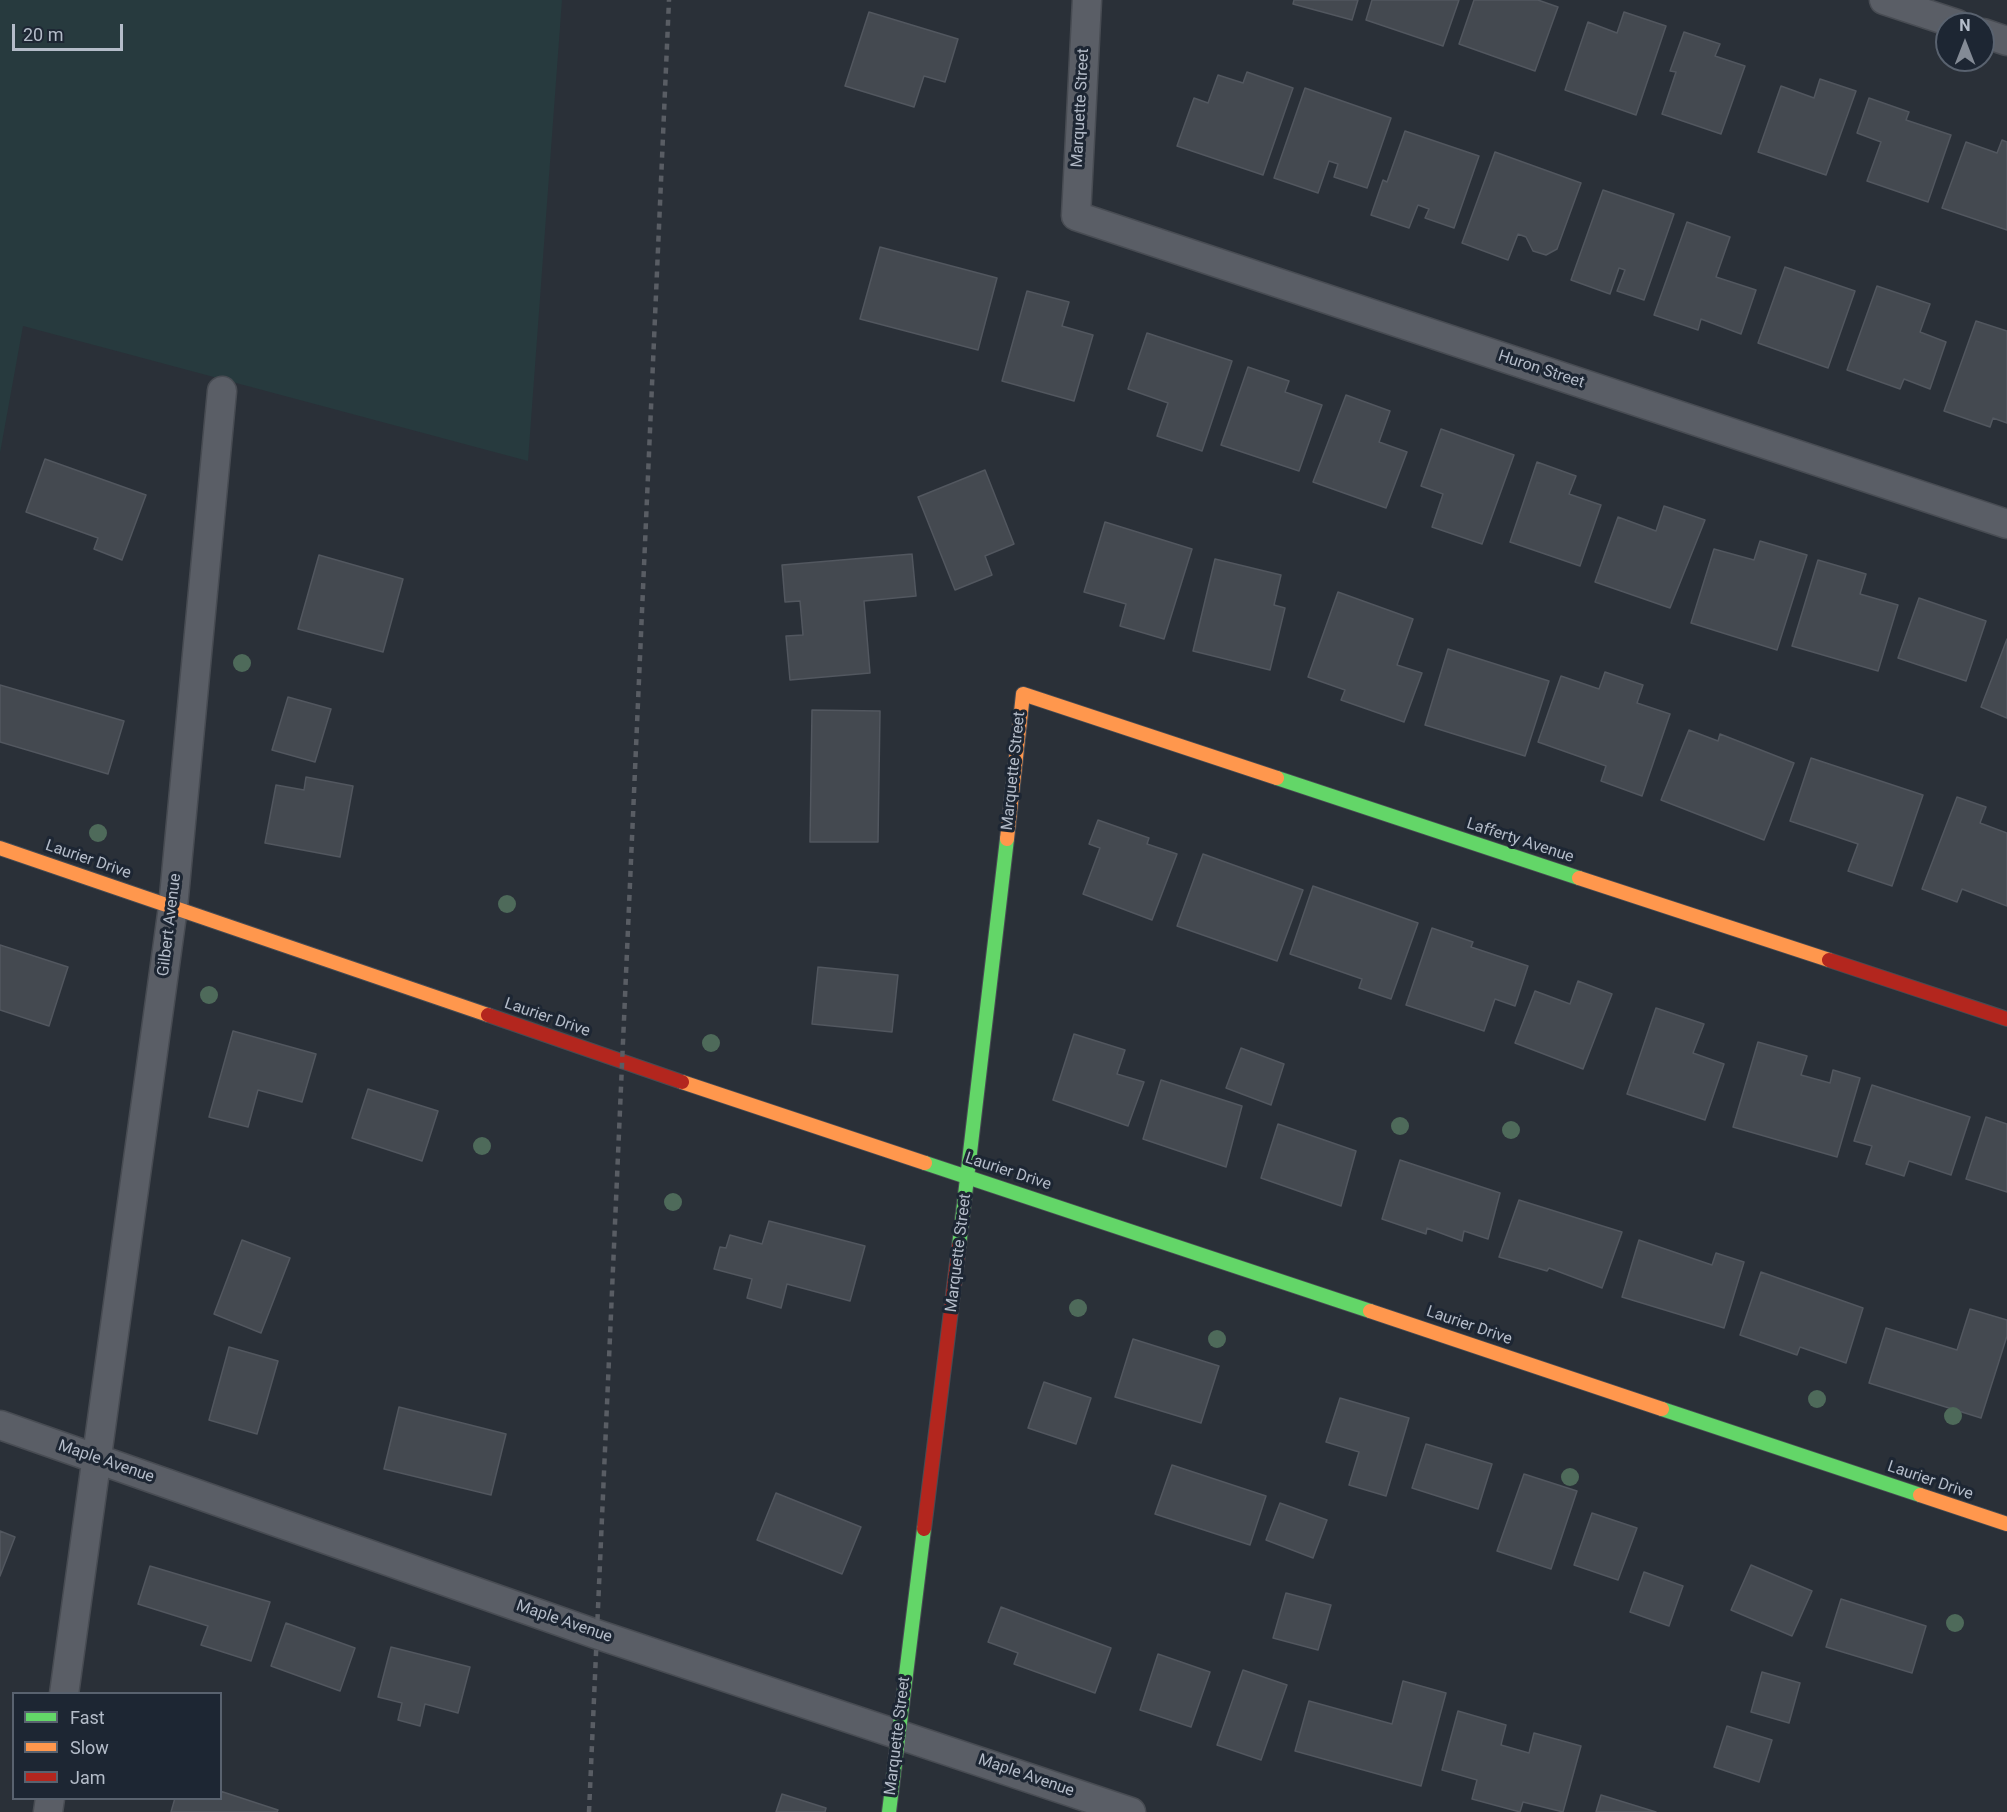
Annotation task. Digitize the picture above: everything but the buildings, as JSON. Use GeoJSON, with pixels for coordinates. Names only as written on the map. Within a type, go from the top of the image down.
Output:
{"type":"FeatureCollection","features":[{"type":"Feature","properties":{"kind":"street","name":"Marquette Street"},"geometry":{"type":"LineString","coordinates":[[1076,216],[1087,0]]}},
{"type":"Feature","properties":{"kind":"street"},"geometry":{"type":"LineString","coordinates":[[1884,0],[1935,17]]}},
{"type":"Feature","properties":{"kind":"street","name":"Huron Street"},"geometry":{"type":"LineString","coordinates":[[1076,216],[2007,524]]}},
{"type":"Feature","properties":{"kind":"street","name":"Gilbert Avenue"},"geometry":{"type":"LineString","coordinates":[[64,1692],[173,907],[222,391]]}},
{"type":"Feature","properties":{"kind":"street","name":"Marquette Street"},"geometry":{"type":"LineString","coordinates":[[888,1812],[968,1176],[1023,694]]}},
{"type":"Feature","properties":{"kind":"street","name":"Lafferty Avenue"},"geometry":{"type":"LineString","coordinates":[[1023,694],[2007,1019]]}},
{"type":"Feature","properties":{"kind":"street","name":"Laurier Drive"},"geometry":{"type":"LineString","coordinates":[[0,848],[612,1058],[2007,1524]]}},
{"type":"Feature","properties":{"kind":"street","name":"Maple Avenue"},"geometry":{"type":"LineString","coordinates":[[0,1425],[596,1634],[1131,1812]]}},
{"type":"Feature","properties":{"kind":"green space"},"geometry":{"type":"Polygon","coordinates":[[[0,0],[562,0],[528,461],[23,326],[0,453],[0,0]]]}},
{"type":"Feature","properties":{"kind":"railway"},"geometry":{"type":"LineString","coordinates":[[589,1812],[669,0]]}},
{"type":"Feature","properties":{"kind":"traffic: fast"},"geometry":{"type":"LineString","coordinates":[[1277,778],[1579,878]]}},
{"type":"Feature","properties":{"kind":"traffic: fast"},"geometry":{"type":"LineString","coordinates":[[959,1246],[1007,839]]}},
{"type":"Feature","properties":{"kind":"traffic: fast"},"geometry":{"type":"LineString","coordinates":[[925,1163],[1370,1311]]}},
{"type":"Feature","properties":{"kind":"traffic: fast"},"geometry":{"type":"LineString","coordinates":[[1662,1409],[1920,1495]]}},
{"type":"Feature","properties":{"kind":"traffic: fast"},"geometry":{"type":"LineString","coordinates":[[889,1812],[924,1529]]}},
{"type":"Feature","properties":{"kind":"traffic: slow"},"geometry":{"type":"LineString","coordinates":[[1007,839],[1023,694],[1277,778]]}},
{"type":"Feature","properties":{"kind":"traffic: slow"},"geometry":{"type":"LineString","coordinates":[[0,848],[488,1015]]}},
{"type":"Feature","properties":{"kind":"traffic: slow"},"geometry":{"type":"LineString","coordinates":[[1579,878],[1829,960]]}},
{"type":"Feature","properties":{"kind":"traffic: slow"},"geometry":{"type":"LineString","coordinates":[[682,1082],[925,1163]]}},
{"type":"Feature","properties":{"kind":"traffic: slow"},"geometry":{"type":"LineString","coordinates":[[1370,1311],[1662,1409]]}},
{"type":"Feature","properties":{"kind":"traffic: slow"},"geometry":{"type":"LineString","coordinates":[[1920,1495],[2007,1524]]}},
{"type":"Feature","properties":{"kind":"traffic: jam"},"geometry":{"type":"LineString","coordinates":[[1829,960],[2007,1019]]}},
{"type":"Feature","properties":{"kind":"traffic: jam"},"geometry":{"type":"LineString","coordinates":[[488,1015],[682,1082]]}},
{"type":"Feature","properties":{"kind":"traffic: jam"},"geometry":{"type":"LineString","coordinates":[[924,1529],[959,1246]]}}]}
